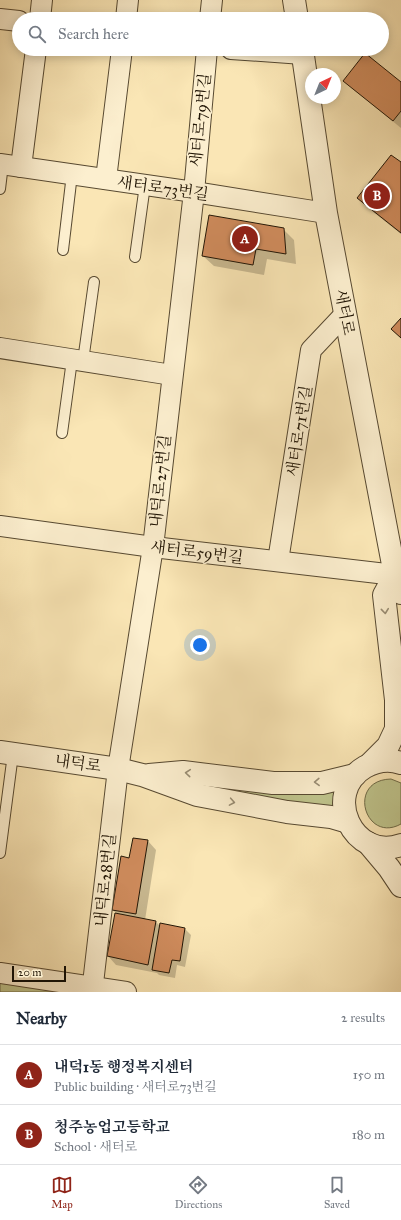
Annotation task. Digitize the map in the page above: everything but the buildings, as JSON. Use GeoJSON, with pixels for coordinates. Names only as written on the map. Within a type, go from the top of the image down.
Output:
{"type":"FeatureCollection","features":[{"type":"Feature","properties":{"kind":"street"},"geometry":{"type":"LineString","coordinates":[[41,12],[42,0]]}},
{"type":"Feature","properties":{"kind":"street"},"geometry":{"type":"LineString","coordinates":[[127,12],[128,0]]}},
{"type":"Feature","properties":{"kind":"street"},"geometry":{"type":"LineString","coordinates":[[211,12],[212,0]]}},
{"type":"Feature","properties":{"kind":"street"},"geometry":{"type":"LineString","coordinates":[[294,0],[296,12]]}},
{"type":"Feature","properties":{"kind":"street"},"geometry":{"type":"LineString","coordinates":[[0,19],[12,20]]}},
{"type":"Feature","properties":{"kind":"street"},"geometry":{"type":"LineString","coordinates":[[8,165],[34,56]]}},
{"type":"Feature","properties":{"kind":"street"},"geometry":{"type":"LineString","coordinates":[[106,179],[121,56]]}},
{"type":"Feature","properties":{"kind":"street","name":"새터로79번길"},"geometry":{"type":"LineString","coordinates":[[194,192],[206,56]]}},
{"type":"Feature","properties":{"kind":"street","name":"새터로"},"geometry":{"type":"LineString","coordinates":[[303,56],[326,213],[398,584]]}},
{"type":"Feature","properties":{"kind":"street","name":"새터로73번길"},"geometry":{"type":"LineString","coordinates":[[8,165],[326,213]]}},
{"type":"Feature","properties":{"kind":"street","name":"내덕로27번길"},"geometry":{"type":"LineString","coordinates":[[118,769],[153,547],[194,192]]}},
{"type":"Feature","properties":{"kind":"street","name":"새터로71번길"},"geometry":{"type":"LineString","coordinates":[[278,561],[311,350],[345,314]]}},
{"type":"Feature","properties":{"kind":"street"},"geometry":{"type":"LineString","coordinates":[[0,348],[172,375]]}},
{"type":"Feature","properties":{"kind":"street","name":"새터로59번길"},"geometry":{"type":"LineString","coordinates":[[0,526],[153,547],[278,561],[398,584]]}},
{"type":"Feature","properties":{"kind":"street"},"geometry":{"type":"LineString","coordinates":[[398,584],[384,595],[396,700],[396,730],[388,746],[350,781],[345,794],[344,808],[348,822],[355,833],[368,843],[389,868],[401,886]]}},
{"type":"Feature","properties":{"kind":"street","name":"내덕로"},"geometry":{"type":"LineString","coordinates":[[7,753],[118,769],[142,775]]}},
{"type":"Feature","properties":{"kind":"street"},"geometry":{"type":"LineString","coordinates":[[142,775],[183,772],[273,783],[322,782],[363,769],[385,760],[401,763]]}},
{"type":"Feature","properties":{"kind":"street","name":"내덕로28번길"},"geometry":{"type":"LineString","coordinates":[[93,989],[118,769]]}},
{"type":"Feature","properties":{"kind":"street"},"geometry":{"type":"LineString","coordinates":[[142,775],[197,795],[287,812],[331,817],[348,822]]}},
{"type":"Feature","properties":{"kind":"street"},"geometry":{"type":"LineString","coordinates":[[368,843],[380,847],[395,847],[401,845]]}},
{"type":"Feature","properties":{"kind":"street"},"geometry":{"type":"LineString","coordinates":[[0,973],[93,989],[126,992]]}},
{"type":"Feature","properties":{"kind":"lane"},"geometry":{"type":"LineString","coordinates":[[0,189],[8,165]]}},
{"type":"Feature","properties":{"kind":"lane"},"geometry":{"type":"LineString","coordinates":[[63,250],[72,174]]}},
{"type":"Feature","properties":{"kind":"lane"},"geometry":{"type":"LineString","coordinates":[[135,257],[145,185]]}},
{"type":"Feature","properties":{"kind":"lane"},"geometry":{"type":"LineString","coordinates":[[62,433],[94,282]]}},
{"type":"Feature","properties":{"kind":"lane","name":"내덕로"},"geometry":{"type":"LineString","coordinates":[[0,853],[7,753]]}},
{"type":"Feature","properties":{"kind":"green space"},"geometry":{"type":"Polygon","coordinates":[[[391,779],[401,783],[401,824],[388,828],[378,826],[370,819],[366,809],[365,799],[369,789],[377,782],[391,779]]]}},
{"type":"Feature","properties":{"kind":"green space"},"geometry":{"type":"Polygon","coordinates":[[[226,789],[273,792],[334,791],[334,807],[305,806],[214,790],[226,789]]]}},
{"type":"Feature","properties":{"kind":"green space"},"geometry":{"type":"Polygon","coordinates":[[[0,980],[71,992],[0,992],[0,980]]]}},
{"type":"Feature","properties":{"kind":"place","name":"청주농업고등학교"},"geometry":{"type":"Point","coordinates":[377,196]}},
{"type":"Feature","properties":{"kind":"place","name":"내덕1동 행정복지센터"},"geometry":{"type":"Point","coordinates":[245,239]}}]}
